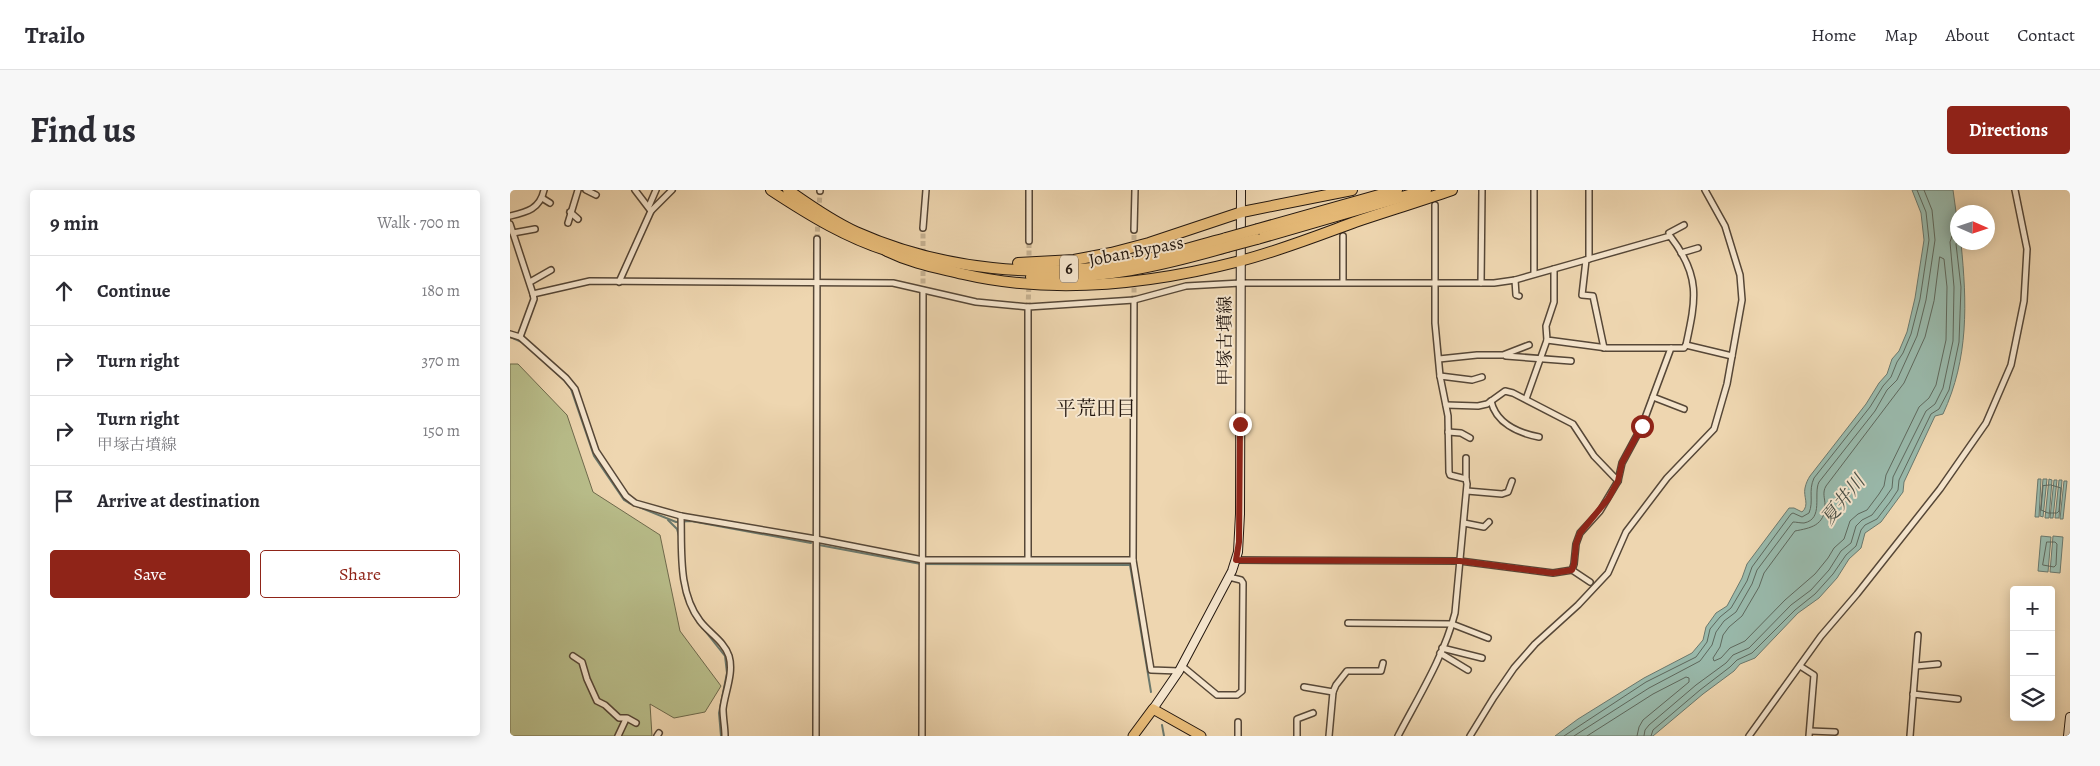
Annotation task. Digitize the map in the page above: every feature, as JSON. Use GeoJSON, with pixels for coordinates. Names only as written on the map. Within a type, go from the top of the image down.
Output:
{"type":"FeatureCollection","features":[{"type":"Feature","properties":{"kind":"highway","name":"Joban Bypass"},"geometry":{"type":"LineString","coordinates":[[771,190],[809,215],[848,236],[887,251],[931,264],[998,275],[1055,278],[1087,277],[1176,261],[1226,243]]}},
{"type":"Feature","properties":{"kind":"highway","name":"Joban Bypass"},"geometry":{"type":"LineString","coordinates":[[788,190],[812,207],[855,232],[910,252],[1001,269],[1048,270],[1087,268],[1136,262],[1226,243],[1426,190]]}},
{"type":"Feature","properties":{"kind":"highway"},"geometry":{"type":"LineString","coordinates":[[910,252],[1002,263],[1074,260],[1149,243],[1242,212],[1352,190]]}},
{"type":"Feature","properties":{"kind":"highway","name":"Joban Bypass"},"geometry":{"type":"LineString","coordinates":[[1258,234],[1397,190]]}},
{"type":"Feature","properties":{"kind":"highway"},"geometry":{"type":"LineString","coordinates":[[887,251],[908,262],[986,280],[1051,285],[1086,285],[1153,279],[1242,261],[1452,190]]}},
{"type":"Feature","properties":{"kind":"main road","name":"甲塚古墳線"},"geometry":{"type":"LineString","coordinates":[[1153,709],[1180,668],[1229,577],[1236,560],[1240,523],[1242,190]]}},
{"type":"Feature","properties":{"kind":"main road"},"geometry":{"type":"LineString","coordinates":[[1133,736],[1153,709],[1201,736]]}},
{"type":"Feature","properties":{"kind":"main road"},"geometry":{"type":"LineString","coordinates":[[2068,736],[2070,717]]}},
{"type":"Feature","properties":{"kind":"street"},"geometry":{"type":"LineString","coordinates":[[510,216],[533,209],[542,198],[544,190]]}},
{"type":"Feature","properties":{"kind":"street"},"geometry":{"type":"LineString","coordinates":[[568,223],[578,190]]}},
{"type":"Feature","properties":{"kind":"street"},"geometry":{"type":"LineString","coordinates":[[586,190],[596,195]]}},
{"type":"Feature","properties":{"kind":"street"},"geometry":{"type":"LineString","coordinates":[[635,190],[650,208]]}},
{"type":"Feature","properties":{"kind":"street"},"geometry":{"type":"LineString","coordinates":[[619,282],[656,190]]}},
{"type":"Feature","properties":{"kind":"street"},"geometry":{"type":"LineString","coordinates":[[650,208],[672,190]]}},
{"type":"Feature","properties":{"kind":"street"},"geometry":{"type":"LineString","coordinates":[[924,228],[926,190]]}},
{"type":"Feature","properties":{"kind":"street"},"geometry":{"type":"LineString","coordinates":[[1029,190],[1029,241]]}},
{"type":"Feature","properties":{"kind":"street"},"geometry":{"type":"LineString","coordinates":[[1134,230],[1135,190]]}},
{"type":"Feature","properties":{"kind":"street"},"geometry":{"type":"LineString","coordinates":[[1534,190],[1534,274]]}},
{"type":"Feature","properties":{"kind":"street"},"geometry":{"type":"LineString","coordinates":[[1589,190],[1587,259],[1582,295],[1593,296],[1604,348]]}},
{"type":"Feature","properties":{"kind":"street"},"geometry":{"type":"LineString","coordinates":[[1470,736],[1514,668],[1535,644],[1578,605],[1608,573],[1626,532],[1667,478],[1714,429],[1727,384],[1742,300],[1740,275],[1724,226],[1705,190]]}},
{"type":"Feature","properties":{"kind":"street"},"geometry":{"type":"LineString","coordinates":[[1748,736],[1800,666],[1944,483],[1986,423],[2011,366],[2024,301],[2027,248],[2016,190]]}},
{"type":"Feature","properties":{"kind":"street"},"geometry":{"type":"LineString","coordinates":[[1481,283],[1482,191]]}},
{"type":"Feature","properties":{"kind":"street"},"geometry":{"type":"LineString","coordinates":[[542,198],[550,203]]}},
{"type":"Feature","properties":{"kind":"street"},"geometry":{"type":"LineString","coordinates":[[1435,205],[1435,323],[1440,376],[1446,405],[1448,472],[1450,475],[1466,479]]}},
{"type":"Feature","properties":{"kind":"street"},"geometry":{"type":"LineString","coordinates":[[570,212],[578,219]]}},
{"type":"Feature","properties":{"kind":"street"},"geometry":{"type":"LineString","coordinates":[[510,224],[534,299],[520,337]]}},
{"type":"Feature","properties":{"kind":"street"},"geometry":{"type":"LineString","coordinates":[[1669,233],[1684,224]]}},
{"type":"Feature","properties":{"kind":"street"},"geometry":{"type":"LineString","coordinates":[[513,233],[535,229]]}},
{"type":"Feature","properties":{"kind":"street"},"geometry":{"type":"LineString","coordinates":[[1343,236],[1343,282]]}},
{"type":"Feature","properties":{"kind":"street"},"geometry":{"type":"LineString","coordinates":[[533,294],[586,282],[892,283],[976,302],[1028,307],[1134,300],[1186,286],[1241,283],[1494,283],[1515,280],[1670,236],[1693,276],[1695,307],[1684,348],[1604,348],[1547,340]]}},
{"type":"Feature","properties":{"kind":"street"},"geometry":{"type":"LineString","coordinates":[[816,736],[817,239]]}},
{"type":"Feature","properties":{"kind":"street"},"geometry":{"type":"LineString","coordinates":[[1681,253],[1698,248]]}},
{"type":"Feature","properties":{"kind":"street"},"geometry":{"type":"LineString","coordinates":[[1526,399],[1547,340],[1546,326],[1554,302],[1554,269]]}},
{"type":"Feature","properties":{"kind":"street"},"geometry":{"type":"LineString","coordinates":[[530,282],[551,270]]}},
{"type":"Feature","properties":{"kind":"street"},"geometry":{"type":"LineString","coordinates":[[1515,280],[1516,295],[1519,296]]}},
{"type":"Feature","properties":{"kind":"street"},"geometry":{"type":"LineString","coordinates":[[922,736],[923,290]]}},
{"type":"Feature","properties":{"kind":"street"},"geometry":{"type":"LineString","coordinates":[[1134,300],[1133,560],[1151,670],[1180,668],[1217,695],[1237,695],[1242,691],[1243,583],[1241,580],[1229,577]]}},
{"type":"Feature","properties":{"kind":"street"},"geometry":{"type":"LineString","coordinates":[[1028,307],[1028,559]]}},
{"type":"Feature","properties":{"kind":"street"},"geometry":{"type":"LineString","coordinates":[[510,334],[520,337],[566,378],[574,390],[596,451],[626,496],[635,503],[681,520],[816,539],[923,562],[1028,559],[1133,560]]}},
{"type":"Feature","properties":{"kind":"street"},"geometry":{"type":"LineString","coordinates":[[1503,356],[1529,344]]}},
{"type":"Feature","properties":{"kind":"street"},"geometry":{"type":"LineString","coordinates":[[1686,345],[1732,356]]}},
{"type":"Feature","properties":{"kind":"street"},"geometry":{"type":"LineString","coordinates":[[1572,570],[1576,544],[1580,533],[1600,511],[1618,481],[1622,463],[1642,426],[1671,348]]}},
{"type":"Feature","properties":{"kind":"street"},"geometry":{"type":"LineString","coordinates":[[1438,359],[1477,355],[1571,361]]}},
{"type":"Feature","properties":{"kind":"street"},"geometry":{"type":"LineString","coordinates":[[1440,376],[1472,380],[1482,377]]}},
{"type":"Feature","properties":{"kind":"street"},"geometry":{"type":"LineString","coordinates":[[1446,405],[1478,406],[1491,401],[1504,392],[1513,393],[1573,424],[1594,456],[1618,481]]}},
{"type":"Feature","properties":{"kind":"street"},"geometry":{"type":"LineString","coordinates":[[1653,397],[1684,409]]}},
{"type":"Feature","properties":{"kind":"street"},"geometry":{"type":"LineString","coordinates":[[1491,401],[1495,412],[1503,422],[1524,434],[1539,438]]}},
{"type":"Feature","properties":{"kind":"street"},"geometry":{"type":"LineString","coordinates":[[1448,432],[1461,433],[1470,438]]}},
{"type":"Feature","properties":{"kind":"street"},"geometry":{"type":"LineString","coordinates":[[1398,736],[1441,651],[1455,613],[1467,491],[1466,458]]}},
{"type":"Feature","properties":{"kind":"street"},"geometry":{"type":"LineString","coordinates":[[1467,491],[1502,494],[1508,492],[1512,481]]}},
{"type":"Feature","properties":{"kind":"street"},"geometry":{"type":"LineString","coordinates":[[681,520],[683,575],[689,601],[700,622],[726,648],[730,657],[731,666],[723,711],[725,736]]}},
{"type":"Feature","properties":{"kind":"street"},"geometry":{"type":"LineString","coordinates":[[1464,523],[1484,527],[1489,522]]}},
{"type":"Feature","properties":{"kind":"street"},"geometry":{"type":"LineString","coordinates":[[1236,560],[1460,561],[1553,573],[1572,570],[1590,582]]}},
{"type":"Feature","properties":{"kind":"street"},"geometry":{"type":"LineString","coordinates":[[1348,624],[1452,624],[1488,638]]}},
{"type":"Feature","properties":{"kind":"street"},"geometry":{"type":"LineString","coordinates":[[1910,736],[1918,635]]}},
{"type":"Feature","properties":{"kind":"street"},"geometry":{"type":"LineString","coordinates":[[1441,651],[1482,658]]}},
{"type":"Feature","properties":{"kind":"street"},"geometry":{"type":"LineString","coordinates":[[1441,651],[1468,670]]}},
{"type":"Feature","properties":{"kind":"street"},"geometry":{"type":"LineString","coordinates":[[573,656],[582,662],[596,701],[606,705],[619,718],[631,719],[636,723]]}},
{"type":"Feature","properties":{"kind":"street"},"geometry":{"type":"LineString","coordinates":[[1329,736],[1333,692],[1336,684],[1347,671],[1381,671],[1383,663]]}},
{"type":"Feature","properties":{"kind":"street"},"geometry":{"type":"LineString","coordinates":[[1916,666],[1938,664]]}},
{"type":"Feature","properties":{"kind":"street"},"geometry":{"type":"LineString","coordinates":[[1800,666],[1814,675],[1809,733],[1835,732]]}},
{"type":"Feature","properties":{"kind":"street"},"geometry":{"type":"LineString","coordinates":[[1304,687],[1333,692]]}},
{"type":"Feature","properties":{"kind":"street"},"geometry":{"type":"LineString","coordinates":[[1913,694],[1958,699]]}},
{"type":"Feature","properties":{"kind":"street"},"geometry":{"type":"LineString","coordinates":[[1298,736],[1297,719],[1313,713]]}},
{"type":"Feature","properties":{"kind":"street"},"geometry":{"type":"LineString","coordinates":[[618,736],[626,719]]}},
{"type":"Feature","properties":{"kind":"street"},"geometry":{"type":"LineString","coordinates":[[1238,722],[1238,736]]}},
{"type":"Feature","properties":{"kind":"green space"},"geometry":{"type":"Polygon","coordinates":[[[510,364],[518,364],[567,415],[593,492],[660,535],[680,631],[721,686],[705,712],[674,718],[650,704],[652,736],[510,736],[510,364]]]}},
{"type":"Feature","properties":{"kind":"water","name":"夏井川"},"geometry":{"type":"Polygon","coordinates":[[[1912,190],[1953,190],[1955,205],[1950,205],[1950,250],[1961,250],[1965,309],[1964,330],[1958,372],[1951,393],[1943,414],[1935,416],[1904,482],[1903,492],[1881,522],[1865,533],[1861,548],[1849,559],[1837,578],[1819,598],[1798,613],[1755,658],[1740,664],[1734,671],[1653,736],[1555,736],[1578,719],[1644,678],[1692,653],[1703,640],[1706,627],[1716,613],[1727,606],[1742,578],[1747,564],[1789,508],[1802,512],[1806,507],[1806,483],[1887,374],[1892,359],[1899,351],[1907,332],[1915,298],[1924,240],[1921,213],[1912,190]]]}},
{"type":"Feature","properties":{"kind":"water"},"geometry":{"type":"Polygon","coordinates":[[[2038,479],[2041,479],[2039,517],[2035,517],[2038,479]]]}},
{"type":"Feature","properties":{"kind":"water"},"geometry":{"type":"Polygon","coordinates":[[[2043,479],[2047,479],[2043,517],[2040,516],[2043,479]]]}},
{"type":"Feature","properties":{"kind":"water"},"geometry":{"type":"Polygon","coordinates":[[[2049,479],[2052,480],[2049,518],[2045,518],[2049,479]]]}},
{"type":"Feature","properties":{"kind":"water"},"geometry":{"type":"Polygon","coordinates":[[[2054,480],[2057,480],[2053,518],[2050,518],[2054,480]]]}},
{"type":"Feature","properties":{"kind":"water"},"geometry":{"type":"Polygon","coordinates":[[[2059,480],[2062,480],[2059,518],[2055,518],[2059,480]]]}},
{"type":"Feature","properties":{"kind":"water"},"geometry":{"type":"Polygon","coordinates":[[[2064,481],[2067,481],[2063,519],[2060,519],[2064,481]]]}},
{"type":"Feature","properties":{"kind":"water"},"geometry":{"type":"Polygon","coordinates":[[[2041,536],[2051,537],[2048,572],[2038,571],[2041,536]]]}},
{"type":"Feature","properties":{"kind":"water"},"geometry":{"type":"Polygon","coordinates":[[[2053,536],[2063,537],[2060,573],[2050,572],[2053,536]]]}},
{"type":"Feature","properties":{"kind":"waterway"},"geometry":{"type":"LineString","coordinates":[[510,337],[524,343]]}},
{"type":"Feature","properties":{"kind":"waterway"},"geometry":{"type":"LineString","coordinates":[[540,358],[571,389],[594,456],[624,500],[676,522],[691,521],[811,543]]}},
{"type":"Feature","properties":{"kind":"waterway"},"geometry":{"type":"LineString","coordinates":[[668,520],[677,529],[679,536]]}},
{"type":"Feature","properties":{"kind":"waterway"},"geometry":{"type":"LineString","coordinates":[[819,545],[921,564],[1130,565],[1151,692]]}},
{"type":"Feature","properties":{"kind":"waterway"},"geometry":{"type":"LineString","coordinates":[[681,573],[685,597],[694,617],[725,656],[727,673],[719,713],[721,736]]}},
{"type":"Feature","properties":{"kind":"waterway"},"geometry":{"type":"LineString","coordinates":[[1162,725],[1164,736]]}},
{"type":"Feature","properties":{"kind":"tunnel"},"geometry":{"type":"LineString","coordinates":[[819,210],[820,191]]}},
{"type":"Feature","properties":{"kind":"tunnel"},"geometry":{"type":"LineString","coordinates":[[817,239],[818,219]]}},
{"type":"Feature","properties":{"kind":"tunnel"},"geometry":{"type":"LineString","coordinates":[[923,228],[923,291]]}},
{"type":"Feature","properties":{"kind":"tunnel"},"geometry":{"type":"LineString","coordinates":[[1134,230],[1134,300]]}},
{"type":"Feature","properties":{"kind":"tunnel"},"geometry":{"type":"LineString","coordinates":[[1029,241],[1029,263]]}},
{"type":"Feature","properties":{"kind":"tunnel"},"geometry":{"type":"LineString","coordinates":[[1028,307],[1029,284]]}},
{"type":"Feature","properties":{"kind":"district","name":"平荒田目"},"geometry":{"type":"Point","coordinates":[1096,408]}},
{"type":"Feature","properties":{"kind":"route"},"geometry":{"type":"LineString","coordinates":[[1240,424],[1239,542],[1236,560],[1460,561],[1553,573],[1572,570],[1576,554],[1576,544],[1580,533],[1608,499],[1618,481],[1622,463],[1642,426]]}}]}
